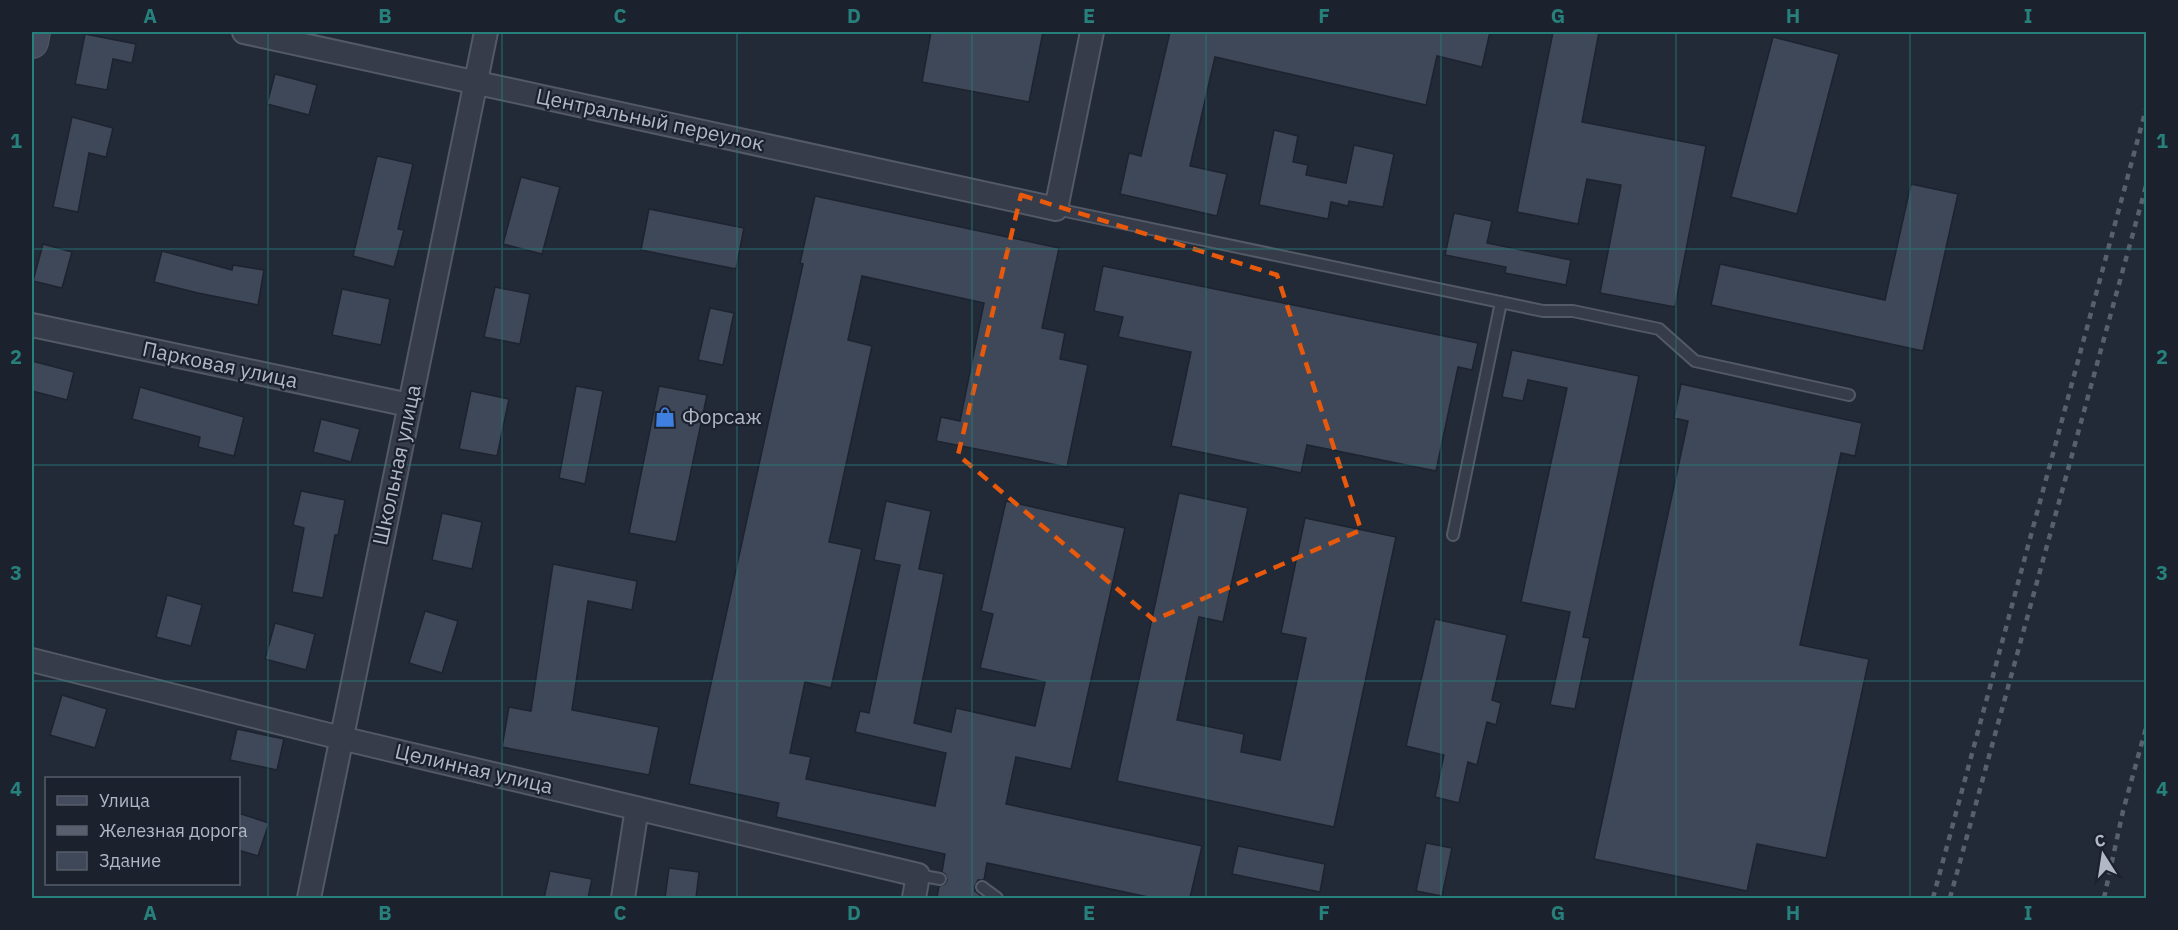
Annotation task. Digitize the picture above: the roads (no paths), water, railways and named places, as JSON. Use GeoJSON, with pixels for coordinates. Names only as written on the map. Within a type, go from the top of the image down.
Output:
{"type":"FeatureCollection","features":[{"type":"Feature","properties":{"kind":"street"},"geometry":{"type":"LineString","coordinates":[[32,42],[34,32]]}},
{"type":"Feature","properties":{"kind":"street","name":"Центральный переулок"},"geometry":{"type":"LineString","coordinates":[[244,32],[1056,209]]}},
{"type":"Feature","properties":{"kind":"street","name":"Школьная улица"},"geometry":{"type":"LineString","coordinates":[[309,898],[486,32]]}},
{"type":"Feature","properties":{"kind":"street"},"geometry":{"type":"LineString","coordinates":[[1056,209],[1092,32]]}},
{"type":"Feature","properties":{"kind":"street","name":"Парковая улица"},"geometry":{"type":"LineString","coordinates":[[32,325],[409,405]]}},
{"type":"Feature","properties":{"kind":"street","name":"Целинная улица"},"geometry":{"type":"LineString","coordinates":[[32,660],[341,738],[929,877],[914,898]]}},
{"type":"Feature","properties":{"kind":"street"},"geometry":{"type":"LineString","coordinates":[[623,898],[637,808]]}},
{"type":"Feature","properties":{"kind":"lane"},"geometry":{"type":"LineString","coordinates":[[1056,209],[1543,311],[1573,311],[1659,328],[1695,361],[1850,395]]}},
{"type":"Feature","properties":{"kind":"lane"},"geometry":{"type":"LineString","coordinates":[[1453,535],[1501,302]]}},
{"type":"Feature","properties":{"kind":"lane"},"geometry":{"type":"LineString","coordinates":[[982,887],[997,898]]}},
{"type":"Feature","properties":{"kind":"railway"},"geometry":{"type":"LineString","coordinates":[[1933,898],[2146,109]]}},
{"type":"Feature","properties":{"kind":"railway"},"geometry":{"type":"LineString","coordinates":[[1950,898],[2146,186]]}},
{"type":"Feature","properties":{"kind":"railway"},"geometry":{"type":"LineString","coordinates":[[2104,898],[2123,811],[2146,728]]}},
{"type":"Feature","properties":{"kind":"place","name":"Форсаж"},"geometry":{"type":"Point","coordinates":[665,417]}}]}
